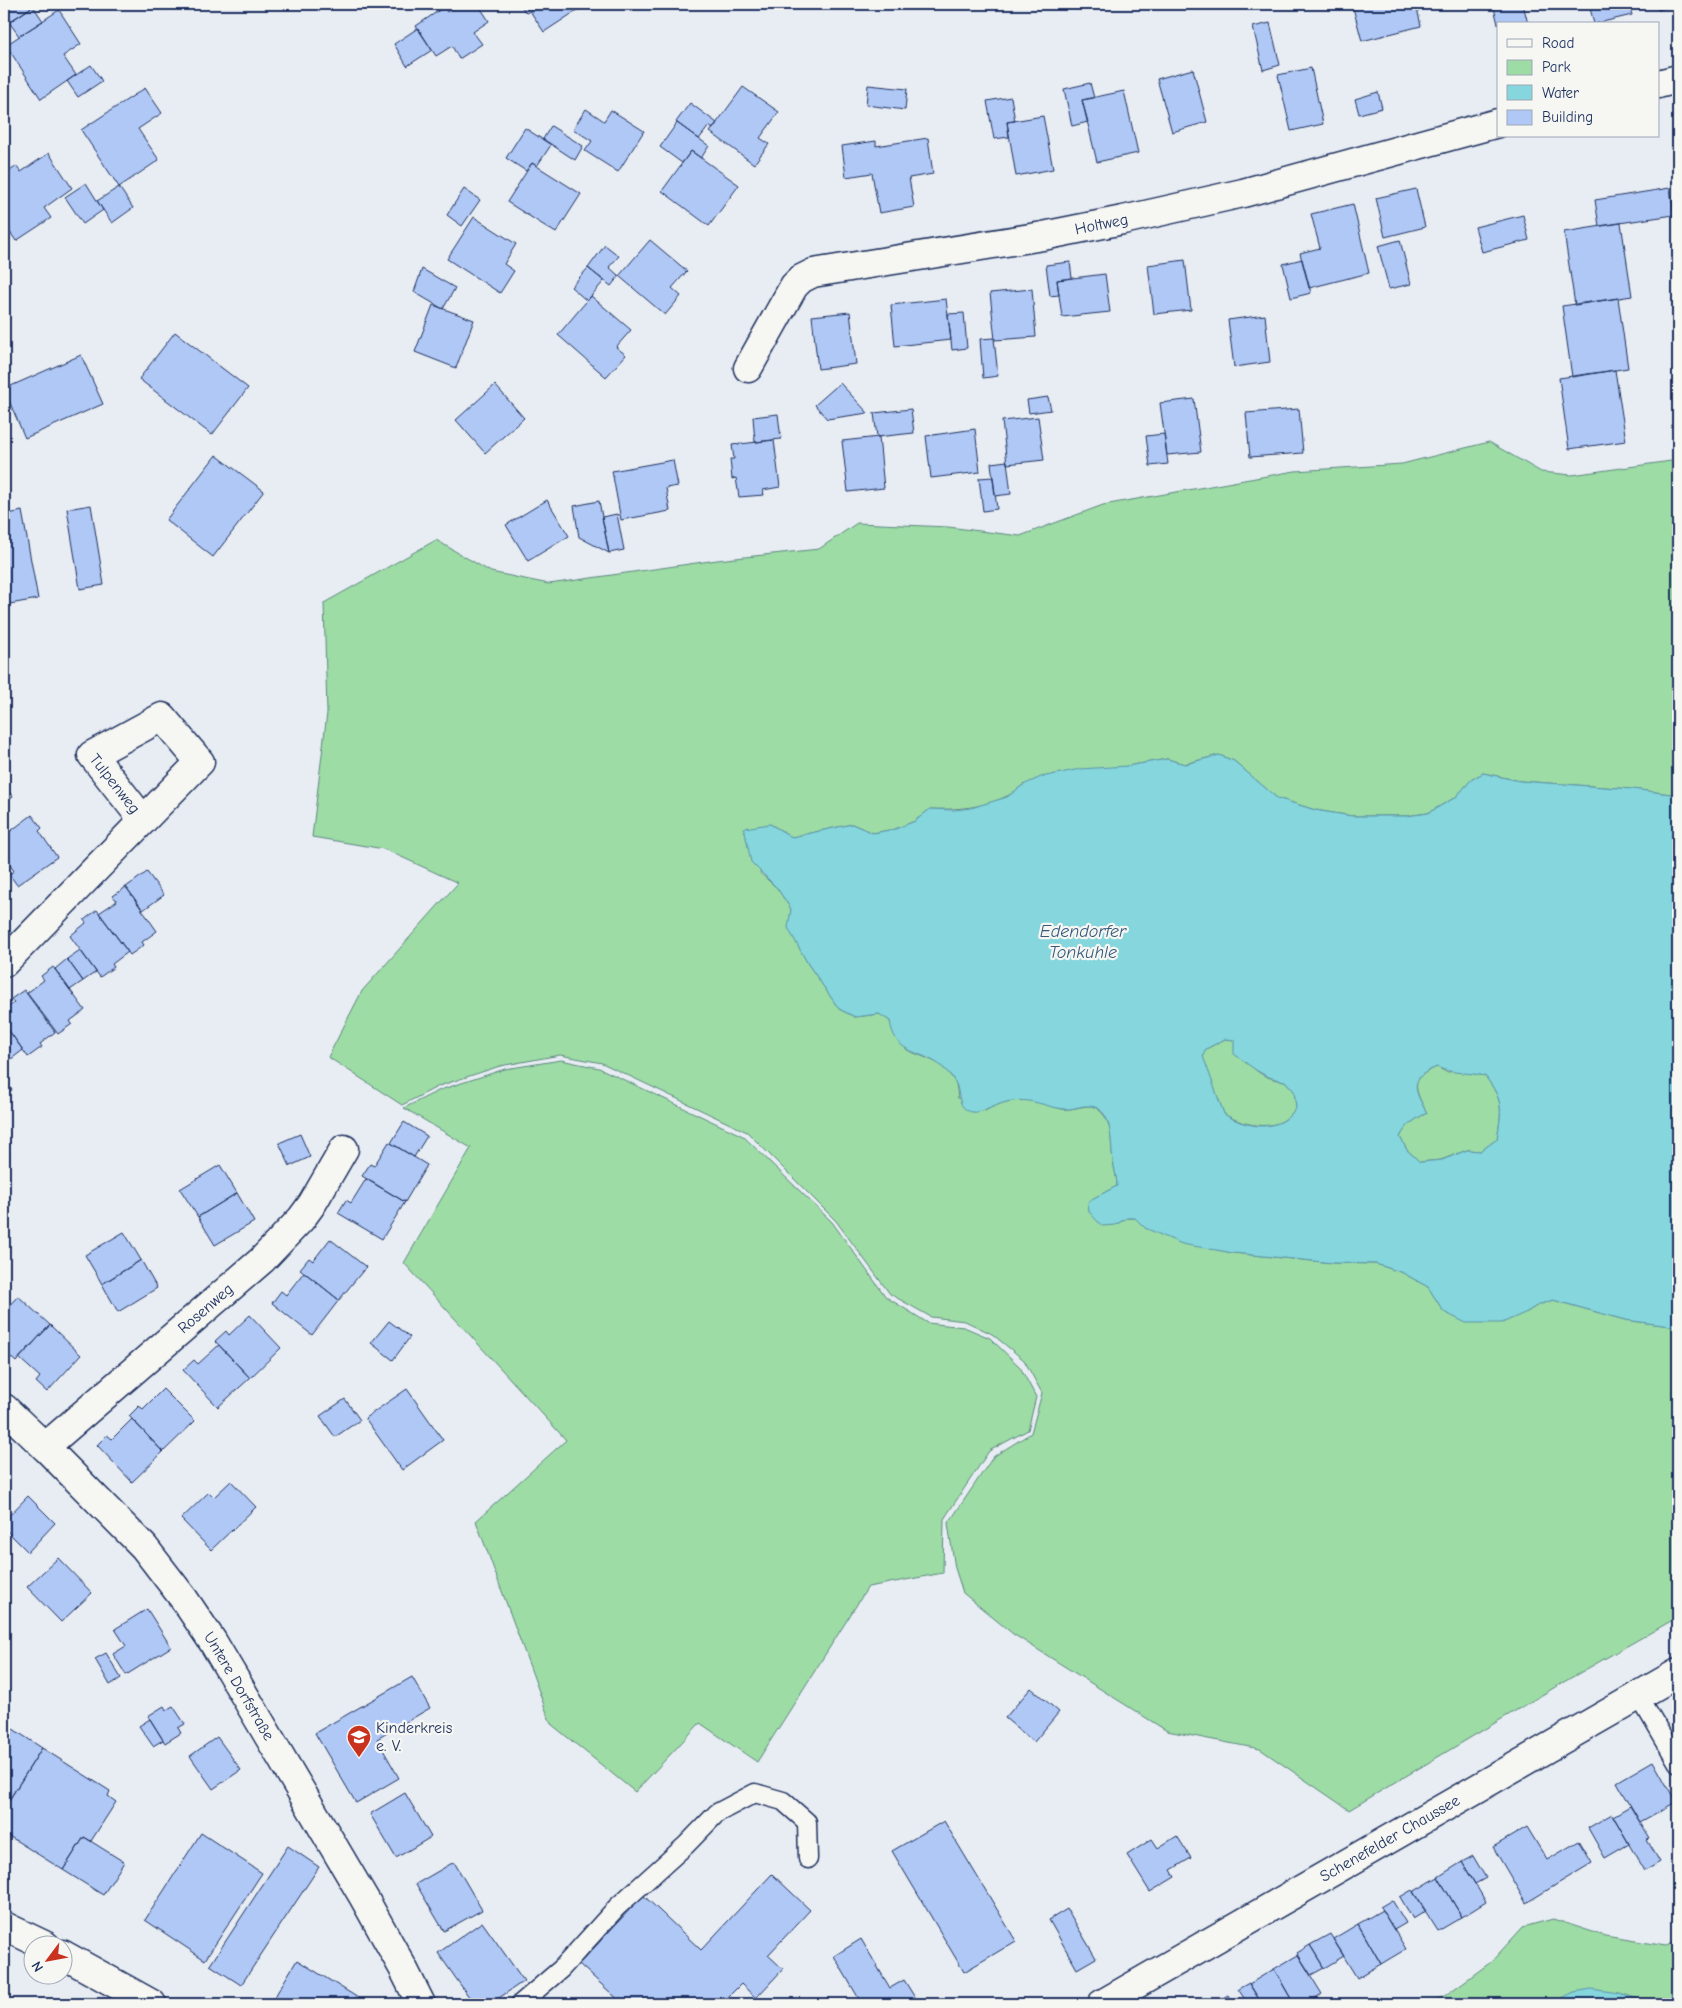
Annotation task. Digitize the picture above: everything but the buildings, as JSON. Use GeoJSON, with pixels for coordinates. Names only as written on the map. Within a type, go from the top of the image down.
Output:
{"type":"FeatureCollection","features":[{"type":"Feature","properties":{"kind":"street"},"geometry":{"type":"LineString","coordinates":[[1660,84],[1678,79]]}},
{"type":"Feature","properties":{"kind":"street","name":"Holtweg"},"geometry":{"type":"LineString","coordinates":[[748,368],[794,286],[801,279],[813,273],[1043,236],[1123,220],[1243,193],[1497,122]]}},
{"type":"Feature","properties":{"kind":"street","name":"Tulpenweg"},"geometry":{"type":"LineString","coordinates":[[4,963],[143,820]]}},
{"type":"Feature","properties":{"kind":"street","name":"Rosenweg"},"geometry":{"type":"LineString","coordinates":[[45,1447],[282,1240],[312,1204],[344,1149]]}},
{"type":"Feature","properties":{"kind":"street","name":"Untere Dorfstraße"},"geometry":{"type":"LineString","coordinates":[[4,1408],[144,1547],[184,1598],[213,1642],[364,1898],[421,2004]]}},
{"type":"Feature","properties":{"kind":"street","name":"Schenefelder Chaussee"},"geometry":{"type":"LineString","coordinates":[[1102,2004],[1678,1673]]}},
{"type":"Feature","properties":{"kind":"street"},"geometry":{"type":"LineString","coordinates":[[4,1926],[25,1936]]}},
{"type":"Feature","properties":{"kind":"street"},"geometry":{"type":"LineString","coordinates":[[72,1960],[152,2004]]}},
{"type":"Feature","properties":{"kind":"lane"},"geometry":{"type":"LineString","coordinates":[[1639,1696],[1678,1763]]}},
{"type":"Feature","properties":{"kind":"lane"},"geometry":{"type":"LineString","coordinates":[[520,2004],[561,1969],[617,1907],[686,1845],[717,1812],[755,1793],[783,1801],[807,1822],[808,1859]]}},
{"type":"Feature","properties":{"kind":"green space"},"geometry":{"type":"Polygon","coordinates":[[[1489,442],[1541,472],[1572,475],[1678,460],[1678,795],[1632,789],[1520,781],[1483,773],[1471,780],[1456,797],[1428,813],[1406,816],[1352,816],[1315,810],[1277,798],[1234,761],[1219,755],[1184,764],[1167,759],[1023,785],[1009,795],[989,803],[979,806],[930,809],[915,821],[895,829],[873,833],[852,824],[792,837],[770,824],[760,873],[777,888],[791,909],[789,928],[808,964],[839,1009],[855,1017],[880,1014],[890,1021],[907,1050],[936,1062],[947,1071],[956,1083],[958,1098],[985,1111],[1008,1101],[1020,1100],[1033,1100],[1062,1109],[1091,1106],[1099,1110],[1104,1115],[1109,1127],[1117,1186],[1092,1199],[1115,1225],[1127,1218],[1135,1218],[1145,1228],[1208,1248],[1233,1253],[1333,1263],[1376,1264],[1403,1273],[1428,1287],[1444,1312],[1527,1312],[1538,1305],[1553,1300],[1625,1320],[1678,1327],[1678,1617],[1562,1683],[1349,1810],[1260,1749],[1167,1731],[1013,1634],[963,1593],[955,1568],[948,1524],[993,1457],[1031,1433],[1042,1393],[1024,1360],[992,1334],[965,1321],[931,1317],[890,1294],[836,1221],[747,1132],[602,1063],[560,1055],[500,1066],[439,1086],[402,1105],[328,1057],[362,991],[458,883],[384,849],[312,837],[327,713],[324,603],[436,540],[491,572],[549,584],[717,560],[819,549],[857,523],[948,527],[1020,536],[1103,505],[1295,471],[1402,464],[1489,442]]]}},
{"type":"Feature","properties":{"kind":"green space"},"geometry":{"type":"Polygon","coordinates":[[[1225,1039],[1234,1040],[1249,1063],[1260,1073],[1267,1077],[1285,1081],[1294,1091],[1296,1107],[1290,1116],[1273,1125],[1263,1126],[1233,1119],[1224,1114],[1202,1056],[1206,1049],[1225,1039]]]}},
{"type":"Feature","properties":{"kind":"green space"},"geometry":{"type":"Polygon","coordinates":[[[561,1060],[599,1068],[743,1136],[832,1222],[886,1297],[928,1323],[964,1327],[990,1338],[1020,1367],[1036,1397],[1028,1430],[989,1451],[944,1519],[943,1573],[868,1587],[757,1762],[700,1723],[635,1792],[551,1724],[476,1521],[566,1440],[404,1263],[471,1148],[404,1108],[440,1090],[505,1069],[561,1060]]]}},
{"type":"Feature","properties":{"kind":"green space"},"geometry":{"type":"Polygon","coordinates":[[[1437,1067],[1446,1072],[1461,1071],[1485,1076],[1496,1092],[1500,1106],[1497,1139],[1481,1151],[1467,1150],[1441,1160],[1420,1162],[1407,1150],[1400,1137],[1411,1123],[1427,1113],[1417,1091],[1418,1080],[1422,1075],[1437,1067]]]}},
{"type":"Feature","properties":{"kind":"green space"},"geometry":{"type":"Polygon","coordinates":[[[1553,1919],[1605,1936],[1666,1946],[1678,1941],[1678,2000],[1638,1999],[1619,1993],[1556,2000],[1550,2004],[1421,2004],[1443,1997],[1491,1962],[1523,1927],[1553,1919]]]}},
{"type":"Feature","properties":{"kind":"water","name":"Edendorfer Tonkuhle"},"geometry":{"type":"Polygon","coordinates":[[[1219,755],[1234,761],[1277,798],[1315,810],[1352,816],[1406,816],[1428,813],[1456,797],[1471,780],[1483,773],[1520,781],[1632,789],[1678,795],[1678,1327],[1625,1320],[1553,1300],[1538,1305],[1502,1323],[1466,1323],[1444,1312],[1428,1287],[1403,1273],[1376,1264],[1333,1263],[1233,1253],[1182,1244],[1145,1228],[1135,1218],[1127,1218],[1115,1225],[1102,1226],[1089,1212],[1088,1204],[1092,1199],[1117,1186],[1111,1136],[1103,1113],[1098,1108],[1090,1106],[1064,1109],[1019,1100],[972,1112],[961,1104],[957,1086],[945,1069],[929,1058],[901,1045],[896,1039],[890,1021],[879,1014],[855,1017],[839,1009],[808,964],[788,928],[791,909],[777,888],[751,862],[744,828],[770,824],[792,837],[852,824],[873,833],[895,829],[915,821],[930,809],[954,810],[971,808],[1007,797],[1023,785],[1041,777],[1080,769],[1127,766],[1167,759],[1185,764],[1219,755]],[[1225,1039],[1206,1049],[1203,1056],[1224,1114],[1242,1123],[1263,1126],[1273,1125],[1290,1116],[1296,1107],[1294,1091],[1285,1081],[1264,1075],[1234,1054],[1234,1040],[1225,1039]],[[1437,1067],[1421,1076],[1416,1086],[1419,1098],[1427,1113],[1411,1123],[1400,1137],[1407,1150],[1420,1162],[1442,1160],[1467,1150],[1481,1151],[1497,1139],[1500,1106],[1496,1092],[1485,1076],[1448,1071],[1437,1067]]]}},
{"type":"Feature","properties":{"kind":"water"},"geometry":{"type":"Polygon","coordinates":[[[1591,1989],[1619,1993],[1638,1999],[1678,2000],[1678,2004],[1550,2004],[1574,1992],[1591,1989]]]}},
{"type":"Feature","properties":{"kind":"place","name":"Kinderkreis e. V."},"geometry":{"type":"Point","coordinates":[359,1758]}}]}
